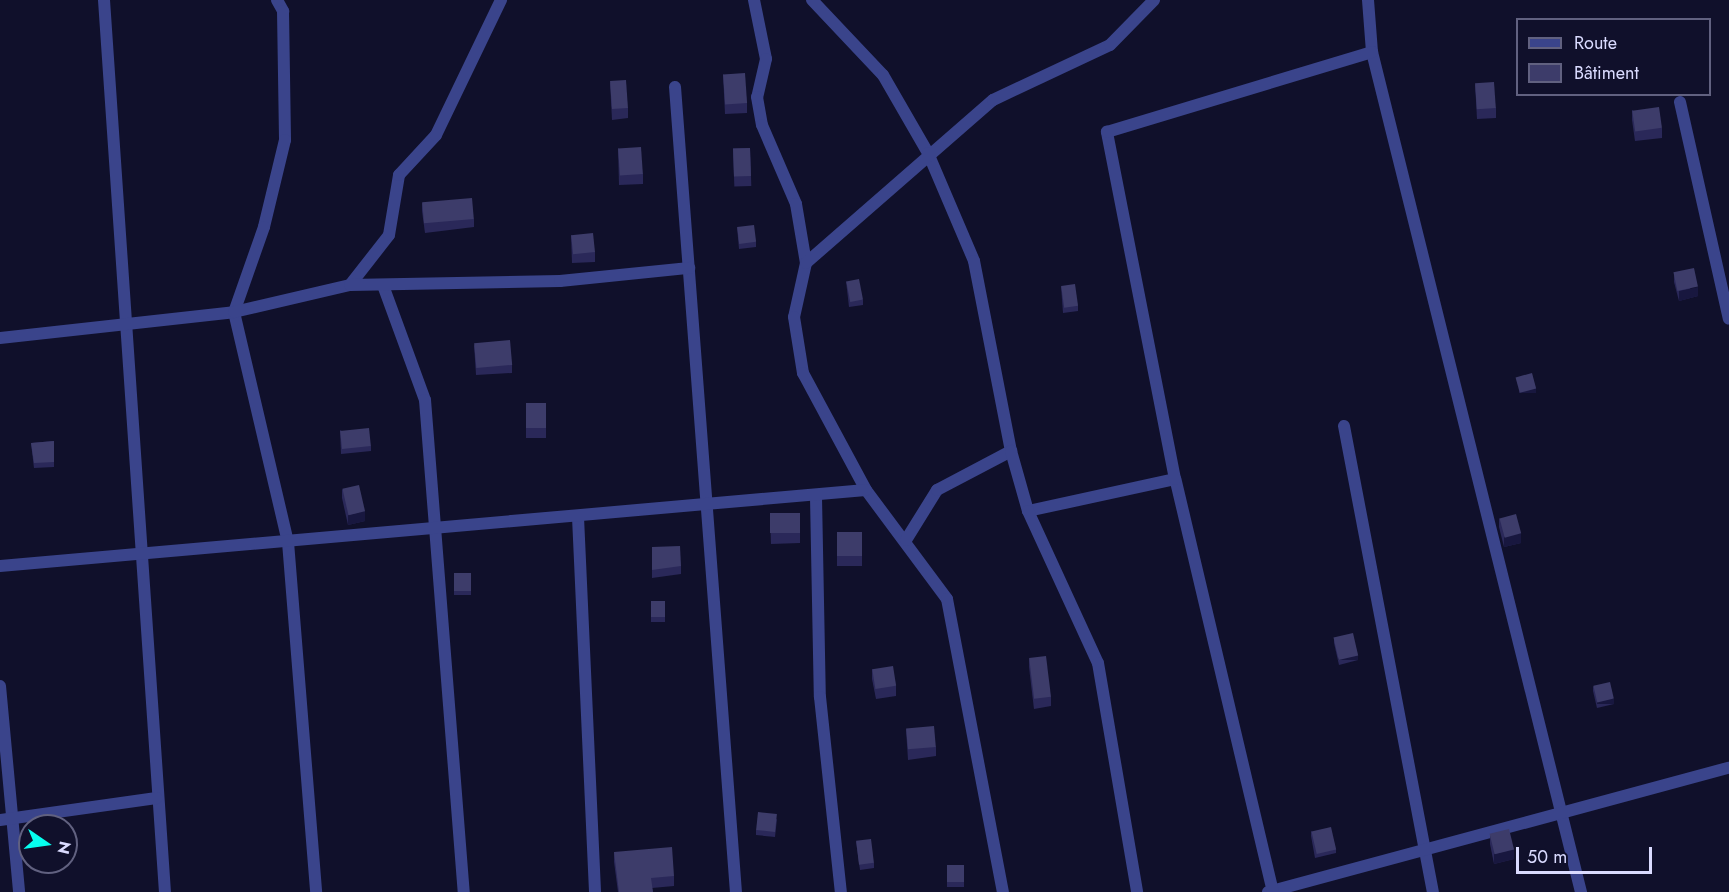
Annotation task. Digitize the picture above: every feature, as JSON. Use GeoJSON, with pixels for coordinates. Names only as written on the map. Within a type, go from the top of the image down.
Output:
{"type":"FeatureCollection","features":[{"type":"Feature","properties":{"kind":"street"},"geometry":{"type":"LineString","coordinates":[[104,0],[156,798],[165,892]]}},
{"type":"Feature","properties":{"kind":"street"},"geometry":{"type":"LineString","coordinates":[[277,0],[283,11],[285,140],[264,227],[234,312],[288,542],[316,892]]}},
{"type":"Feature","properties":{"kind":"street"},"geometry":{"type":"LineString","coordinates":[[350,285],[389,235],[399,175],[436,135],[501,0]]}},
{"type":"Feature","properties":{"kind":"street"},"geometry":{"type":"LineString","coordinates":[[754,0],[766,59],[757,96],[762,125],[796,204],[806,263],[794,317],[803,373],[866,490],[906,540],[947,599],[1003,892]]}},
{"type":"Feature","properties":{"kind":"street"},"geometry":{"type":"LineString","coordinates":[[812,0],[883,75],[928,153],[974,261],[1011,451],[1028,511],[1098,663],[1137,892]]}},
{"type":"Feature","properties":{"kind":"street"},"geometry":{"type":"LineString","coordinates":[[806,263],[928,153],[993,100],[1110,45],[1154,0]]}},
{"type":"Feature","properties":{"kind":"street"},"geometry":{"type":"LineString","coordinates":[[1368,0],[1372,52],[1581,892]]}},
{"type":"Feature","properties":{"kind":"street"},"geometry":{"type":"LineString","coordinates":[[1372,52],[1107,132],[1175,479],[1271,892],[1729,768]]}},
{"type":"Feature","properties":{"kind":"street"},"geometry":{"type":"LineString","coordinates":[[675,87],[736,892]]}},
{"type":"Feature","properties":{"kind":"street"},"geometry":{"type":"LineString","coordinates":[[1680,102],[1729,319]]}},
{"type":"Feature","properties":{"kind":"street"},"geometry":{"type":"LineString","coordinates":[[0,338],[234,312],[350,285],[384,288],[560,281],[689,268]]}},
{"type":"Feature","properties":{"kind":"street"},"geometry":{"type":"LineString","coordinates":[[384,288],[425,400],[464,892]]}},
{"type":"Feature","properties":{"kind":"street"},"geometry":{"type":"LineString","coordinates":[[1344,426],[1432,892]]}},
{"type":"Feature","properties":{"kind":"street"},"geometry":{"type":"LineString","coordinates":[[906,540],[937,489],[1011,451]]}},
{"type":"Feature","properties":{"kind":"street"},"geometry":{"type":"LineString","coordinates":[[1028,511],[1175,479]]}},
{"type":"Feature","properties":{"kind":"street"},"geometry":{"type":"LineString","coordinates":[[0,566],[816,497],[866,490]]}},
{"type":"Feature","properties":{"kind":"street"},"geometry":{"type":"LineString","coordinates":[[816,497],[820,697],[841,892]]}},
{"type":"Feature","properties":{"kind":"street"},"geometry":{"type":"LineString","coordinates":[[578,517],[595,892]]}},
{"type":"Feature","properties":{"kind":"street"},"geometry":{"type":"LineString","coordinates":[[0,686],[6,819],[19,892]]}},
{"type":"Feature","properties":{"kind":"street"},"geometry":{"type":"LineString","coordinates":[[6,819],[156,798]]}},
{"type":"Feature","properties":{"kind":"building"},"geometry":{"type":"Polygon","coordinates":[[[745,73],[747,103],[725,104],[723,75],[745,73]]]}},
{"type":"Feature","properties":{"kind":"building"},"geometry":{"type":"Polygon","coordinates":[[[626,80],[628,108],[612,109],[610,81],[626,80]]]}},
{"type":"Feature","properties":{"kind":"building"},"geometry":{"type":"Polygon","coordinates":[[[1494,82],[1496,108],[1477,109],[1475,83],[1494,82]]]}},
{"type":"Feature","properties":{"kind":"building"},"geometry":{"type":"Polygon","coordinates":[[[1659,107],[1662,128],[1635,132],[1632,111],[1659,107]]]}},
{"type":"Feature","properties":{"kind":"building"},"geometry":{"type":"Polygon","coordinates":[[[641,147],[643,174],[620,176],[618,149],[641,147]]]}},
{"type":"Feature","properties":{"kind":"building"},"geometry":{"type":"Polygon","coordinates":[[[750,148],[751,176],[734,177],[733,149],[750,148]]]}},
{"type":"Feature","properties":{"kind":"building"},"geometry":{"type":"Polygon","coordinates":[[[472,198],[474,219],[424,223],[422,202],[472,198]]]}},
{"type":"Feature","properties":{"kind":"building"},"geometry":{"type":"Polygon","coordinates":[[[754,225],[756,242],[739,244],[737,227],[754,225]]]}},
{"type":"Feature","properties":{"kind":"building"},"geometry":{"type":"Polygon","coordinates":[[[593,233],[595,252],[573,254],[571,235],[593,233]]]}},
{"type":"Feature","properties":{"kind":"building"},"geometry":{"type":"Polygon","coordinates":[[[1694,268],[1698,287],[1677,291],[1673,272],[1694,268]]]}},
{"type":"Feature","properties":{"kind":"building"},"geometry":{"type":"Polygon","coordinates":[[[859,279],[863,300],[850,302],[846,281],[859,279]]]}},
{"type":"Feature","properties":{"kind":"building"},"geometry":{"type":"Polygon","coordinates":[[[1075,284],[1078,306],[1064,308],[1061,286],[1075,284]]]}},
{"type":"Feature","properties":{"kind":"building"},"geometry":{"type":"Polygon","coordinates":[[[510,340],[512,365],[476,368],[474,343],[510,340]]]}},
{"type":"Feature","properties":{"kind":"building"},"geometry":{"type":"Polygon","coordinates":[[[1532,373],[1536,388],[1520,393],[1516,377],[1532,373]]]}},
{"type":"Feature","properties":{"kind":"building"},"geometry":{"type":"Polygon","coordinates":[[[526,403],[546,403],[546,428],[526,428],[526,403]]]}},
{"type":"Feature","properties":{"kind":"building"},"geometry":{"type":"Polygon","coordinates":[[[369,428],[371,446],[342,449],[340,431],[369,428]]]}},
{"type":"Feature","properties":{"kind":"building"},"geometry":{"type":"Polygon","coordinates":[[[54,441],[54,462],[34,463],[31,443],[54,441]]]}},
{"type":"Feature","properties":{"kind":"building"},"geometry":{"type":"Polygon","coordinates":[[[359,485],[365,511],[349,515],[342,489],[359,485]]]}},
{"type":"Feature","properties":{"kind":"building"},"geometry":{"type":"Polygon","coordinates":[[[770,513],[800,513],[800,533],[770,533],[770,513]]]}},
{"type":"Feature","properties":{"kind":"building"},"geometry":{"type":"Polygon","coordinates":[[[1516,514],[1521,533],[1505,538],[1500,518],[1516,514]]]}},
{"type":"Feature","properties":{"kind":"building"},"geometry":{"type":"Polygon","coordinates":[[[837,532],[862,532],[862,556],[837,556],[837,532]]]}},
{"type":"Feature","properties":{"kind":"building"},"geometry":{"type":"Polygon","coordinates":[[[680,546],[681,566],[652,570],[652,547],[680,546]]]}},
{"type":"Feature","properties":{"kind":"building"},"geometry":{"type":"Polygon","coordinates":[[[454,573],[471,573],[471,591],[454,591],[454,573]]]}},
{"type":"Feature","properties":{"kind":"building"},"geometry":{"type":"Polygon","coordinates":[[[651,601],[665,601],[665,617],[651,617],[651,601]]]}},
{"type":"Feature","properties":{"kind":"building"},"geometry":{"type":"Polygon","coordinates":[[[1353,633],[1358,655],[1339,660],[1334,637],[1353,633]]]}},
{"type":"Feature","properties":{"kind":"building"},"geometry":{"type":"Polygon","coordinates":[[[1046,656],[1051,697],[1034,699],[1029,658],[1046,656]]]}},
{"type":"Feature","properties":{"kind":"building"},"geometry":{"type":"Polygon","coordinates":[[[893,666],[896,686],[875,689],[872,669],[893,666]]]}},
{"type":"Feature","properties":{"kind":"building"},"geometry":{"type":"Polygon","coordinates":[[[1610,682],[1614,699],[1597,702],[1593,686],[1610,682]]]}},
{"type":"Feature","properties":{"kind":"building"},"geometry":{"type":"Polygon","coordinates":[[[934,726],[936,747],[908,749],[906,728],[934,726]]]}},
{"type":"Feature","properties":{"kind":"building"},"geometry":{"type":"Polygon","coordinates":[[[758,812],[777,814],[775,832],[756,830],[758,812]]]}},
{"type":"Feature","properties":{"kind":"building"},"geometry":{"type":"Polygon","coordinates":[[[1331,827],[1336,849],[1317,854],[1312,831],[1331,827]]]}},
{"type":"Feature","properties":{"kind":"building"},"geometry":{"type":"Polygon","coordinates":[[[1509,829],[1514,849],[1495,854],[1490,834],[1509,829]]]}},
{"type":"Feature","properties":{"kind":"building"},"geometry":{"type":"Polygon","coordinates":[[[871,839],[874,863],[859,865],[856,841],[871,839]]]}},
{"type":"Feature","properties":{"kind":"building"},"geometry":{"type":"Polygon","coordinates":[[[672,847],[674,876],[651,878],[653,892],[619,892],[614,852],[672,847]]]}},
{"type":"Feature","properties":{"kind":"building"},"geometry":{"type":"Polygon","coordinates":[[[947,865],[964,865],[964,882],[947,882],[947,865]]]}}]}
